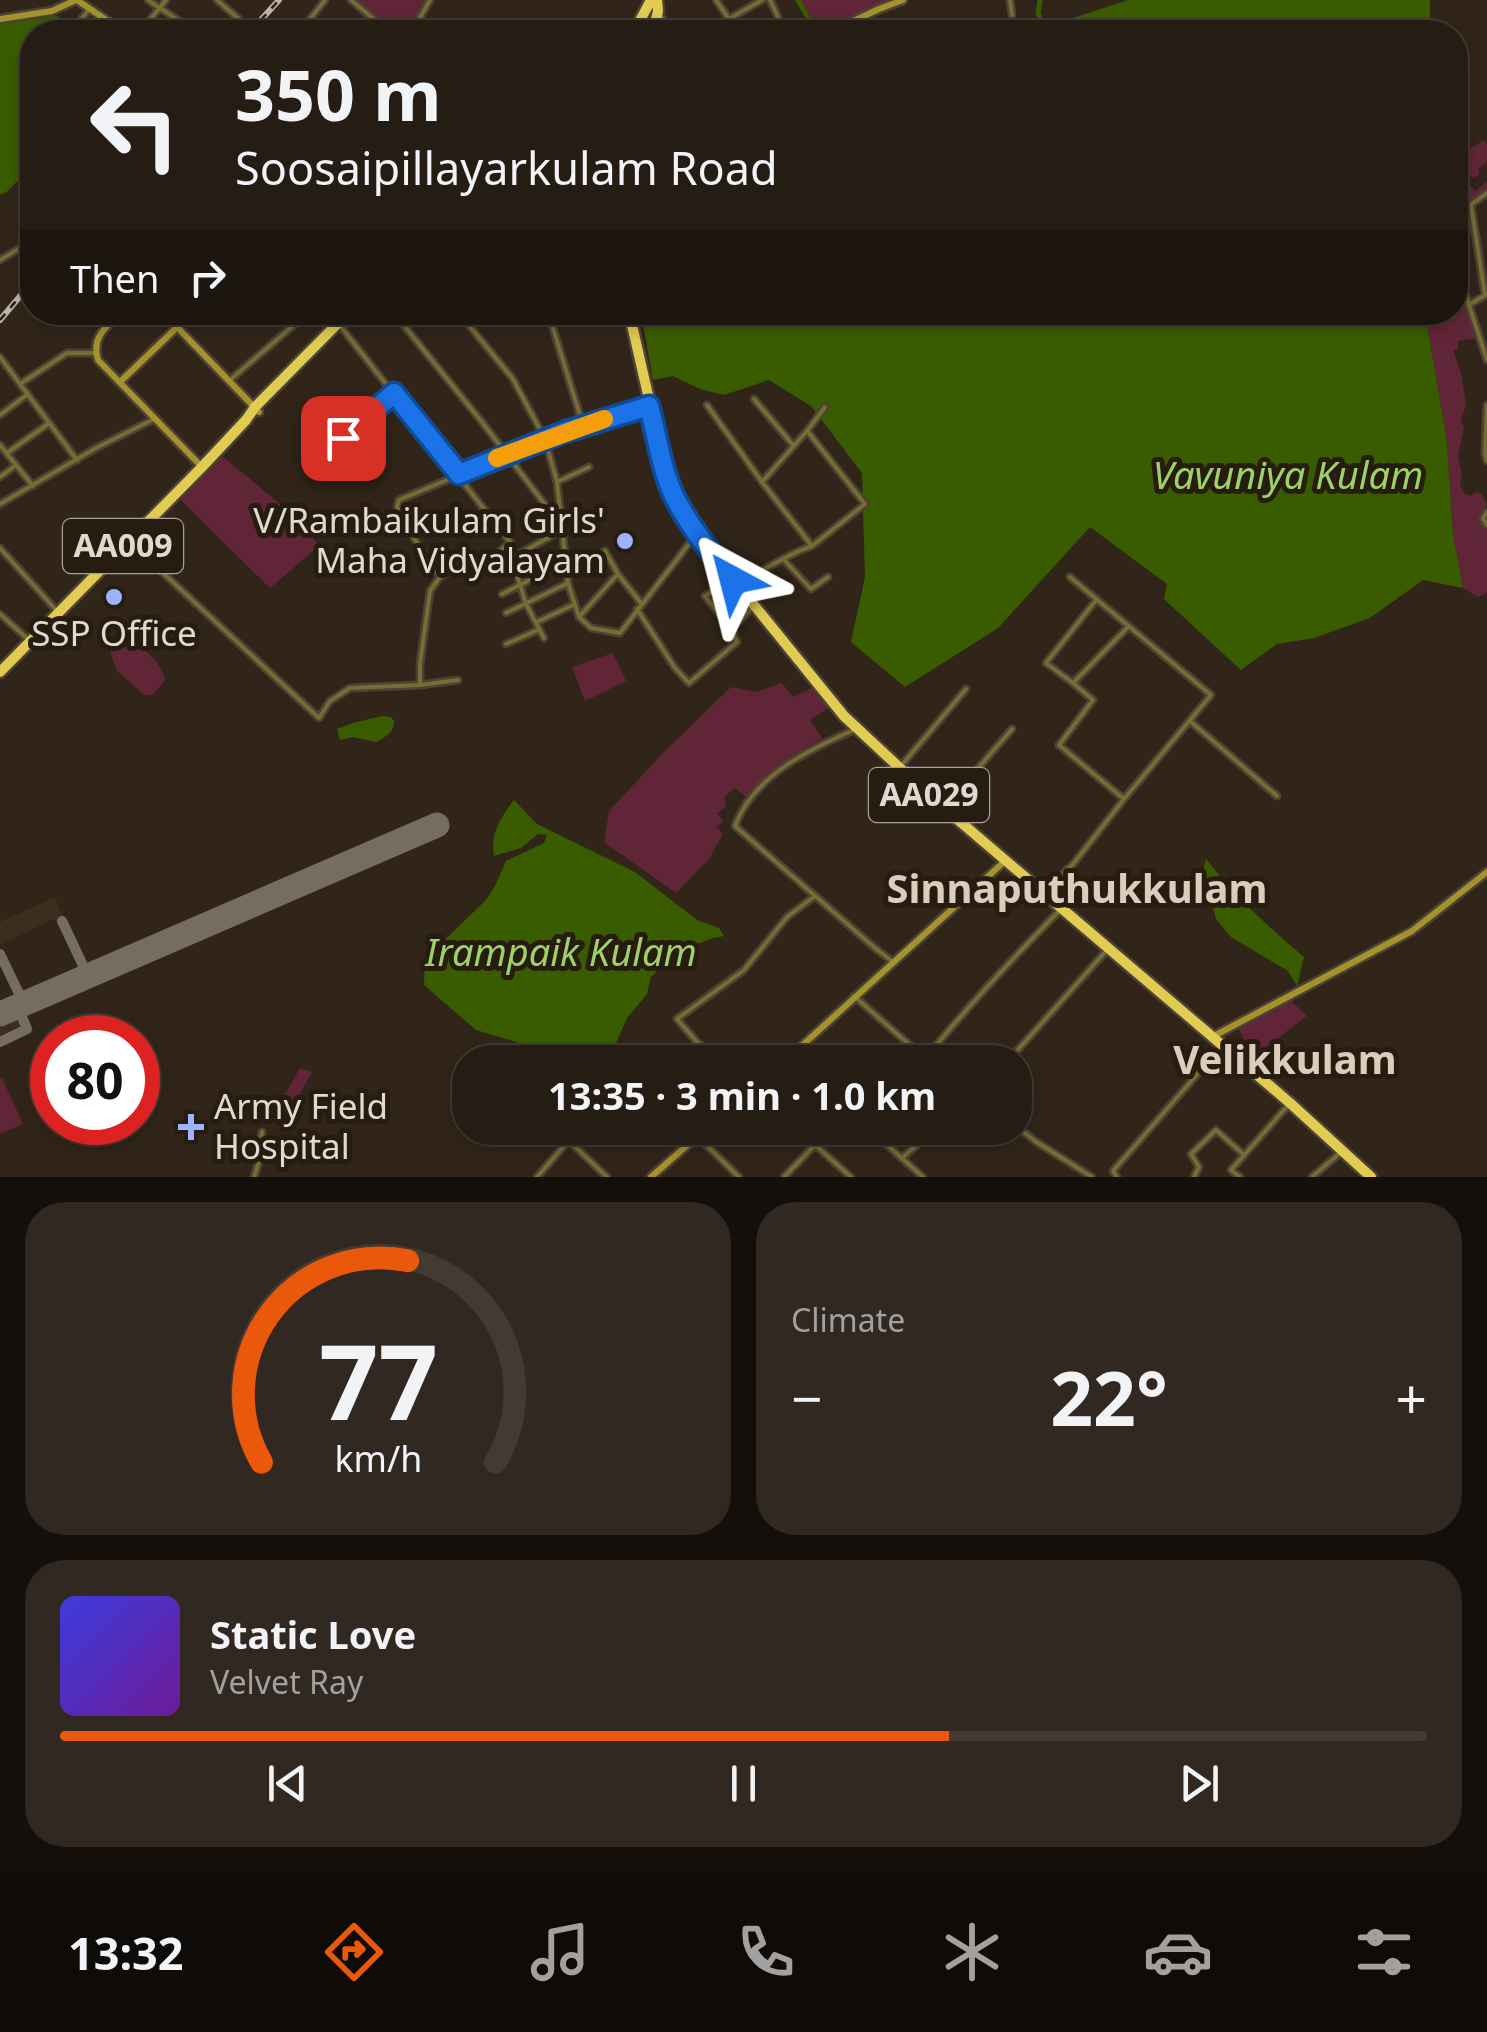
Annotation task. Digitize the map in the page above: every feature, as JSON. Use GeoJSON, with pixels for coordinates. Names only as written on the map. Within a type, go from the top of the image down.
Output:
{"type":"FeatureCollection","features":[{"type":"Feature","properties":{"kind":"highway","name":"AA029"},"geometry":{"type":"LineString","coordinates":[[632,325],[649,406],[676,500],[734,581],[856,729],[1371,1177]]}},
{"type":"Feature","properties":{"kind":"highway","name":"AA009"},"geometry":{"type":"LineString","coordinates":[[1,668],[31,642],[340,326]]}},
{"type":"Feature","properties":{"kind":"street"},"geometry":{"type":"LineString","coordinates":[[0,19],[52,11],[76,0],[105,20]]}},
{"type":"Feature","properties":{"kind":"street"},"geometry":{"type":"LineString","coordinates":[[148,0],[178,20]]}},
{"type":"Feature","properties":{"kind":"street"},"geometry":{"type":"LineString","coordinates":[[150,20],[166,0]]}},
{"type":"Feature","properties":{"kind":"street"},"geometry":{"type":"LineString","coordinates":[[217,0],[240,20]]}},
{"type":"Feature","properties":{"kind":"street"},"geometry":{"type":"LineString","coordinates":[[310,20],[326,0]]}},
{"type":"Feature","properties":{"kind":"street"},"geometry":{"type":"LineString","coordinates":[[351,0],[375,20]]}},
{"type":"Feature","properties":{"kind":"street"},"geometry":{"type":"LineString","coordinates":[[716,0],[729,18]]}},
{"type":"Feature","properties":{"kind":"street"},"geometry":{"type":"LineString","coordinates":[[726,20],[762,0]]}},
{"type":"Feature","properties":{"kind":"street"},"geometry":{"type":"LineString","coordinates":[[854,20],[903,0]]}},
{"type":"Feature","properties":{"kind":"street"},"geometry":{"type":"LineString","coordinates":[[1010,0],[1012,15]]}},
{"type":"Feature","properties":{"kind":"street"},"geometry":{"type":"LineString","coordinates":[[81,20],[89,10]]}},
{"type":"Feature","properties":{"kind":"street"},"geometry":{"type":"LineString","coordinates":[[1487,193],[1470,205],[1486,295],[1468,306],[1487,360]]}},
{"type":"Feature","properties":{"kind":"street"},"geometry":{"type":"LineString","coordinates":[[109,325],[95,345],[102,364],[202,467]]}},
{"type":"Feature","properties":{"kind":"street"},"geometry":{"type":"LineString","coordinates":[[175,325],[257,409]]}},
{"type":"Feature","properties":{"kind":"street"},"geometry":{"type":"LineString","coordinates":[[230,380],[294,325]]}},
{"type":"Feature","properties":{"kind":"street"},"geometry":{"type":"LineString","coordinates":[[403,325],[562,528]]}},
{"type":"Feature","properties":{"kind":"street"},"geometry":{"type":"LineString","coordinates":[[469,325],[513,379],[545,439],[556,482],[568,584],[579,617],[590,628],[617,634],[697,532]]}},
{"type":"Feature","properties":{"kind":"street"},"geometry":{"type":"LineString","coordinates":[[552,325],[584,425]]}},
{"type":"Feature","properties":{"kind":"street"},"geometry":{"type":"LineString","coordinates":[[340,326],[522,553],[525,558],[517,575],[526,604],[544,638]]}},
{"type":"Feature","properties":{"kind":"street"},"geometry":{"type":"LineString","coordinates":[[120,381],[177,327]]}},
{"type":"Feature","properties":{"kind":"street"},"geometry":{"type":"LineString","coordinates":[[20,384],[68,352],[96,353]]}},
{"type":"Feature","properties":{"kind":"street"},"geometry":{"type":"LineString","coordinates":[[0,357],[77,460]]}},
{"type":"Feature","properties":{"kind":"street"},"geometry":{"type":"LineString","coordinates":[[0,373],[8,368]]}},
{"type":"Feature","properties":{"kind":"street"},"geometry":{"type":"LineString","coordinates":[[359,464],[343,438],[394,393]]}},
{"type":"Feature","properties":{"kind":"street"},"geometry":{"type":"LineString","coordinates":[[0,415],[28,394]]}},
{"type":"Feature","properties":{"kind":"street"},"geometry":{"type":"LineString","coordinates":[[754,399],[792,445]]}},
{"type":"Feature","properties":{"kind":"street"},"geometry":{"type":"LineString","coordinates":[[708,404],[812,546]]}},
{"type":"Feature","properties":{"kind":"street"},"geometry":{"type":"LineString","coordinates":[[1487,405],[1487,461]]}},
{"type":"Feature","properties":{"kind":"street"},"geometry":{"type":"LineString","coordinates":[[440,578],[397,505],[400,498],[545,439],[649,406]]}},
{"type":"Feature","properties":{"kind":"street"},"geometry":{"type":"LineString","coordinates":[[762,482],[824,407]]}},
{"type":"Feature","properties":{"kind":"street"},"geometry":{"type":"LineString","coordinates":[[0,504],[156,418]]}},
{"type":"Feature","properties":{"kind":"street"},"geometry":{"type":"LineString","coordinates":[[7,453],[50,423]]}},
{"type":"Feature","properties":{"kind":"street"},"geometry":{"type":"LineString","coordinates":[[637,609],[688,683],[737,642],[705,596],[812,546],[865,504],[807,431]]}},
{"type":"Feature","properties":{"kind":"street"},"geometry":{"type":"LineString","coordinates":[[0,445],[33,486]]}},
{"type":"Feature","properties":{"kind":"street"},"geometry":{"type":"LineString","coordinates":[[0,477],[16,465]]}},
{"type":"Feature","properties":{"kind":"street"},"geometry":{"type":"LineString","coordinates":[[556,482],[588,467]]}},
{"type":"Feature","properties":{"kind":"street"},"geometry":{"type":"LineString","coordinates":[[1487,512],[1483,518],[1487,525]]}},
{"type":"Feature","properties":{"kind":"street"},"geometry":{"type":"LineString","coordinates":[[522,553],[562,528]]}},
{"type":"Feature","properties":{"kind":"street"},"geometry":{"type":"LineString","coordinates":[[129,540],[320,718],[330,701],[350,688],[420,686],[458,680]]}},
{"type":"Feature","properties":{"kind":"street"},"geometry":{"type":"LineString","coordinates":[[420,686],[430,591],[464,558],[480,569],[510,542]]}},
{"type":"Feature","properties":{"kind":"street"},"geometry":{"type":"LineString","coordinates":[[0,548],[59,613]]}},
{"type":"Feature","properties":{"kind":"street"},"geometry":{"type":"LineString","coordinates":[[567,572],[606,551],[618,574],[642,603]]}},
{"type":"Feature","properties":{"kind":"street"},"geometry":{"type":"LineString","coordinates":[[784,559],[811,589],[828,577]]}},
{"type":"Feature","properties":{"kind":"street"},"geometry":{"type":"LineString","coordinates":[[502,594],[566,561]]}},
{"type":"Feature","properties":{"kind":"street"},"geometry":{"type":"LineString","coordinates":[[579,617],[618,574]]}},
{"type":"Feature","properties":{"kind":"street"},"geometry":{"type":"LineString","coordinates":[[1045,892],[1074,863],[1211,695],[1070,577]]}},
{"type":"Feature","properties":{"kind":"street"},"geometry":{"type":"LineString","coordinates":[[718,613],[734,581]]}},
{"type":"Feature","properties":{"kind":"street"},"geometry":{"type":"LineString","coordinates":[[506,613],[568,584]]}},
{"type":"Feature","properties":{"kind":"street"},"geometry":{"type":"LineString","coordinates":[[1097,599],[1046,664],[1093,700],[1060,745],[1124,799]]}},
{"type":"Feature","properties":{"kind":"street"},"geometry":{"type":"LineString","coordinates":[[506,644],[573,604]]}},
{"type":"Feature","properties":{"kind":"street"},"geometry":{"type":"LineString","coordinates":[[731,629],[754,606]]}},
{"type":"Feature","properties":{"kind":"street"},"geometry":{"type":"LineString","coordinates":[[0,614],[31,642]]}},
{"type":"Feature","properties":{"kind":"street"},"geometry":{"type":"LineString","coordinates":[[1073,683],[1129,626]]}},
{"type":"Feature","properties":{"kind":"street"},"geometry":{"type":"LineString","coordinates":[[900,767],[966,689]]}},
{"type":"Feature","properties":{"kind":"street"},"geometry":{"type":"LineString","coordinates":[[1190,721],[1277,796]]}},
{"type":"Feature","properties":{"kind":"street"},"geometry":{"type":"LineString","coordinates":[[856,729],[822,744],[776,774],[742,810],[735,826],[893,962]]}},
{"type":"Feature","properties":{"kind":"street"},"geometry":{"type":"LineString","coordinates":[[947,810],[1012,729]]}},
{"type":"Feature","properties":{"kind":"street"},"geometry":{"type":"LineString","coordinates":[[802,1045],[1006,860]]}},
{"type":"Feature","properties":{"kind":"street"},"geometry":{"type":"LineString","coordinates":[[1211,1038],[1412,931],[1487,872]]}},
{"type":"Feature","properties":{"kind":"street"},"geometry":{"type":"LineString","coordinates":[[701,1045],[677,1020],[744,970],[787,917],[814,896]]}},
{"type":"Feature","properties":{"kind":"street"},"geometry":{"type":"LineString","coordinates":[[938,1045],[1010,960],[1062,908]]}},
{"type":"Feature","properties":{"kind":"street"},"geometry":{"type":"LineString","coordinates":[[1022,1045],[1108,948]]}},
{"type":"Feature","properties":{"kind":"street"},"geometry":{"type":"LineString","coordinates":[[854,996],[909,1045]]}},
{"type":"Feature","properties":{"kind":"street"},"geometry":{"type":"LineString","coordinates":[[1106,1177],[1115,1174],[1221,1046]]}},
{"type":"Feature","properties":{"kind":"street"},"geometry":{"type":"LineString","coordinates":[[1240,1177],[1231,1170],[1290,1103]]}},
{"type":"Feature","properties":{"kind":"street"},"geometry":{"type":"LineString","coordinates":[[1194,1177],[1199,1167],[1191,1154],[1216,1130],[1244,1154]]}},
{"type":"Feature","properties":{"kind":"street"},"geometry":{"type":"LineString","coordinates":[[254,1177],[262,1132]]}},
{"type":"Feature","properties":{"kind":"street"},"geometry":{"type":"LineString","coordinates":[[1032,1139],[1092,1177]]}},
{"type":"Feature","properties":{"kind":"street"},"geometry":{"type":"LineString","coordinates":[[537,1177],[565,1145]]}},
{"type":"Feature","properties":{"kind":"street"},"geometry":{"type":"LineString","coordinates":[[576,1145],[607,1177]]}},
{"type":"Feature","properties":{"kind":"street"},"geometry":{"type":"LineString","coordinates":[[652,1177],[686,1145]]}},
{"type":"Feature","properties":{"kind":"street"},"geometry":{"type":"LineString","coordinates":[[706,1145],[739,1177]]}},
{"type":"Feature","properties":{"kind":"street"},"geometry":{"type":"LineString","coordinates":[[784,1177],[816,1145],[851,1177]]}},
{"type":"Feature","properties":{"kind":"street"},"geometry":{"type":"LineString","coordinates":[[888,1145],[923,1177]]}},
{"type":"Feature","properties":{"kind":"street"},"geometry":{"type":"LineString","coordinates":[[904,1158],[918,1145]]}},
{"type":"Feature","properties":{"kind":"street"},"geometry":{"type":"LineString","coordinates":[[1312,1177],[1343,1152]]}},
{"type":"Feature","properties":{"kind":"shaded area"},"geometry":{"type":"Polygon","coordinates":[[[355,0],[428,0],[416,20],[379,20],[355,0]]]}},
{"type":"Feature","properties":{"kind":"shaded area"},"geometry":{"type":"Polygon","coordinates":[[[800,0],[895,0],[851,20],[812,20],[800,0]]]}},
{"type":"Feature","properties":{"kind":"shaded area"},"geometry":{"type":"Polygon","coordinates":[[[1484,140],[1487,144],[1487,162],[1473,178],[1468,173],[1468,150],[1484,140]]]}},
{"type":"Feature","properties":{"kind":"shaded area"},"geometry":{"type":"Polygon","coordinates":[[[1468,182],[1475,191],[1487,182],[1487,190],[1473,202],[1468,182]]]}},
{"type":"Feature","properties":{"kind":"shaded area"},"geometry":{"type":"Polygon","coordinates":[[[1468,312],[1477,338],[1458,341],[1458,349],[1453,350],[1466,405],[1458,457],[1460,484],[1470,496],[1481,493],[1487,504],[1482,518],[1487,530],[1487,593],[1478,597],[1463,588],[1453,535],[1447,442],[1427,325],[1468,325],[1468,312]]]}},
{"type":"Feature","properties":{"kind":"shaded area"},"geometry":{"type":"Polygon","coordinates":[[[222,456],[287,511],[319,546],[270,588],[180,499],[222,456]]]}},
{"type":"Feature","properties":{"kind":"shaded area"},"geometry":{"type":"Polygon","coordinates":[[[128,637],[151,656],[163,674],[165,680],[153,695],[144,695],[117,671],[110,652],[118,640],[128,637]]]}},
{"type":"Feature","properties":{"kind":"shaded area"},"geometry":{"type":"Polygon","coordinates":[[[613,653],[626,681],[585,701],[572,667],[613,653]]]}},
{"type":"Feature","properties":{"kind":"shaded area"},"geometry":{"type":"Polygon","coordinates":[[[782,683],[793,697],[816,686],[832,705],[810,720],[822,738],[787,759],[747,798],[735,788],[724,797],[726,807],[717,813],[723,821],[717,827],[723,834],[709,859],[676,893],[604,842],[609,811],[731,687],[756,692],[782,683]]]}},
{"type":"Feature","properties":{"kind":"shaded area"},"geometry":{"type":"Polygon","coordinates":[[[55,897],[64,920],[53,919],[0,945],[0,922],[55,897]]]}},
{"type":"Feature","properties":{"kind":"shaded area"},"geometry":{"type":"Polygon","coordinates":[[[1291,1001],[1307,1016],[1255,1055],[1242,1044],[1239,1029],[1291,1001]]]}},
{"type":"Feature","properties":{"kind":"shaded area"},"geometry":{"type":"Polygon","coordinates":[[[23,1011],[30,1034],[0,1047],[0,1022],[23,1011]]]}},
{"type":"Feature","properties":{"kind":"shaded area"},"geometry":{"type":"Polygon","coordinates":[[[300,1068],[312,1072],[287,1117],[267,1125],[300,1068]]]}},
{"type":"Feature","properties":{"kind":"shaded area"},"geometry":{"type":"Polygon","coordinates":[[[0,1079],[23,1124],[0,1134],[0,1079]]]}},
{"type":"Feature","properties":{"kind":"water"},"geometry":{"type":"Polygon","coordinates":[[[1128,0],[1430,0],[1430,20],[1067,20],[1128,0]]]}},
{"type":"Feature","properties":{"kind":"water"},"geometry":{"type":"Polygon","coordinates":[[[57,16],[63,20],[28,20],[57,16]]]}},
{"type":"Feature","properties":{"kind":"water"},"geometry":{"type":"Polygon","coordinates":[[[20,21],[20,178],[0,195],[0,24],[20,21]]]}},
{"type":"Feature","properties":{"kind":"water","name":"Vavuniya Kulam"},"geometry":{"type":"Polygon","coordinates":[[[643,325],[1427,325],[1447,442],[1453,535],[1463,588],[1423,580],[1370,618],[1314,638],[1277,644],[1241,670],[1164,599],[1167,584],[1090,527],[998,628],[905,687],[851,642],[865,577],[862,473],[811,406],[769,380],[724,395],[673,376],[653,380],[643,325]]]}},
{"type":"Feature","properties":{"kind":"water"},"geometry":{"type":"Polygon","coordinates":[[[391,717],[394,725],[391,732],[376,742],[353,737],[340,740],[337,729],[391,717]]]}},
{"type":"Feature","properties":{"kind":"water","name":"Irampaik Kulam"},"geometry":{"type":"Polygon","coordinates":[[[514,800],[537,824],[635,872],[697,920],[719,928],[724,936],[680,950],[651,977],[647,994],[627,1018],[616,1043],[525,1045],[476,1030],[424,985],[425,959],[486,900],[506,861],[544,843],[547,835],[538,834],[521,848],[494,856],[494,840],[514,800]]]}},
{"type":"Feature","properties":{"kind":"water","name":"Sinnaputhukkulam"},"geometry":{"type":"Polygon","coordinates":[[[1206,859],[1252,911],[1304,957],[1297,986],[1288,971],[1231,937],[1216,919],[1203,870],[1206,859]]]}},
{"type":"Feature","properties":{"kind":"waterway"},"geometry":{"type":"LineString","coordinates":[[798,0],[809,20]]}},
{"type":"Feature","properties":{"kind":"waterway"},"geometry":{"type":"LineString","coordinates":[[1040,0],[1040,20]]}},
{"type":"Feature","properties":{"kind":"taxiway"},"geometry":{"type":"LineString","coordinates":[[62,921],[88,976]]}},
{"type":"Feature","properties":{"kind":"taxiway"},"geometry":{"type":"LineString","coordinates":[[0,954],[24,1004]]}},
{"type":"Feature","properties":{"kind":"taxiway"},"geometry":{"type":"LineString","coordinates":[[0,1042],[27,1029],[18,1007]]}},
{"type":"Feature","properties":{"kind":"runway"},"geometry":{"type":"LineString","coordinates":[[0,1014],[437,825]]}},
{"type":"Feature","properties":{"kind":"railway"},"geometry":{"type":"LineString","coordinates":[[261,20],[279,0]]}},
{"type":"Feature","properties":{"kind":"railway"},"geometry":{"type":"LineString","coordinates":[[0,320],[20,296]]}},
{"type":"Feature","properties":{"kind":"slow traffic"},"geometry":{"type":"LineString","coordinates":[[497,458],[604,419]]}},
{"type":"Feature","properties":{"kind":"place","name":"V/Rambaikulam Girls' Maha Vidyalayam"},"geometry":{"type":"Point","coordinates":[625,541]}},
{"type":"Feature","properties":{"kind":"place","name":"SSP Office"},"geometry":{"type":"Point","coordinates":[114,597]}},
{"type":"Feature","properties":{"kind":"place","name":"Army Field Hospital"},"geometry":{"type":"Point","coordinates":[191,1127]}},
{"type":"Feature","properties":{"kind":"district","name":"Sinnaputhukkulam"},"geometry":{"type":"Point","coordinates":[1077,889]}},
{"type":"Feature","properties":{"kind":"district","name":"Velikkulam"},"geometry":{"type":"Point","coordinates":[1285,1060]}},
{"type":"Feature","properties":{"kind":"route"},"geometry":{"type":"LineString","coordinates":[[343,438],[394,393],[459,474],[564,432],[649,406],[676,500],[733,580]]}}]}
